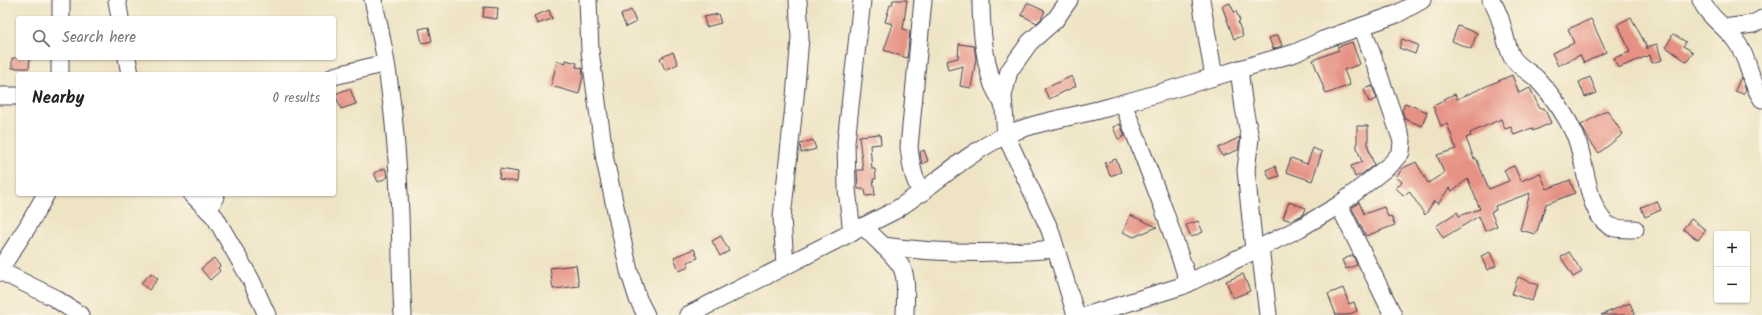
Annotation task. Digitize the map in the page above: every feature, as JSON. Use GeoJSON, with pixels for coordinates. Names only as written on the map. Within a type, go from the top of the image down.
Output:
{"type":"FeatureCollection","features":[{"type":"Feature","properties":{"kind":"street"},"geometry":{"type":"LineString","coordinates":[[61,0],[61,16]]}},
{"type":"Feature","properties":{"kind":"street"},"geometry":{"type":"LineString","coordinates":[[117,0],[120,16]]}},
{"type":"Feature","properties":{"kind":"street"},"geometry":{"type":"LineString","coordinates":[[373,0],[380,26],[392,102],[400,214],[403,315]]}},
{"type":"Feature","properties":{"kind":"street"},"geometry":{"type":"LineString","coordinates":[[588,0],[590,51],[605,160],[629,271],[638,299],[646,315]]}},
{"type":"Feature","properties":{"kind":"street"},"geometry":{"type":"LineString","coordinates":[[785,265],[782,217],[800,38],[798,0]]}},
{"type":"Feature","properties":{"kind":"street"},"geometry":{"type":"LineString","coordinates":[[862,0],[846,142],[848,189],[858,230],[883,246],[902,268],[905,277],[905,315]]}},
{"type":"Feature","properties":{"kind":"street"},"geometry":{"type":"LineString","coordinates":[[922,193],[916,182],[911,165],[909,148],[923,0]]}},
{"type":"Feature","properties":{"kind":"street"},"geometry":{"type":"LineString","coordinates":[[981,0],[981,19],[986,56],[992,84],[1003,104]]}},
{"type":"Feature","properties":{"kind":"street"},"geometry":{"type":"LineString","coordinates":[[1069,0],[1055,20],[1030,42],[1009,71],[1003,96],[1003,104],[1006,136],[1050,230],[1076,315]]}},
{"type":"Feature","properties":{"kind":"street"},"geometry":{"type":"LineString","coordinates":[[1201,0],[1214,77]]}},
{"type":"Feature","properties":{"kind":"street"},"geometry":{"type":"LineString","coordinates":[[688,315],[785,265],[894,212],[979,150],[1033,124],[1123,103],[1295,53],[1323,40],[1396,14],[1422,0]]}},
{"type":"Feature","properties":{"kind":"street"},"geometry":{"type":"LineString","coordinates":[[1491,0],[1496,6],[1508,47],[1513,58],[1536,78],[1549,94],[1575,135],[1583,160],[1592,200],[1600,214],[1608,225],[1619,229],[1635,229]]}},
{"type":"Feature","properties":{"kind":"street"},"geometry":{"type":"LineString","coordinates":[[1701,0],[1710,14],[1736,40],[1749,65],[1755,87],[1762,99]]}},
{"type":"Feature","properties":{"kind":"street"},"geometry":{"type":"LineString","coordinates":[[1724,28],[1753,24],[1762,19]]}},
{"type":"Feature","properties":{"kind":"street"},"geometry":{"type":"LineString","coordinates":[[1088,315],[1189,283],[1300,228],[1339,205],[1391,164],[1401,152],[1402,141],[1362,26]]}},
{"type":"Feature","properties":{"kind":"street"},"geometry":{"type":"LineString","coordinates":[[60,60],[60,72]]}},
{"type":"Feature","properties":{"kind":"street"},"geometry":{"type":"LineString","coordinates":[[127,60],[130,72]]}},
{"type":"Feature","properties":{"kind":"street"},"geometry":{"type":"LineString","coordinates":[[336,76],[386,63]]}},
{"type":"Feature","properties":{"kind":"street"},"geometry":{"type":"LineString","coordinates":[[1239,70],[1250,138],[1246,170],[1268,315]]}},
{"type":"Feature","properties":{"kind":"street"},"geometry":{"type":"LineString","coordinates":[[0,96],[16,96]]}},
{"type":"Feature","properties":{"kind":"street"},"geometry":{"type":"LineString","coordinates":[[1123,103],[1164,210],[1189,283]]}},
{"type":"Feature","properties":{"kind":"street"},"geometry":{"type":"LineString","coordinates":[[45,196],[0,270],[53,297],[80,315]]}},
{"type":"Feature","properties":{"kind":"street"},"geometry":{"type":"LineString","coordinates":[[194,196],[215,217],[251,280],[267,315]]}},
{"type":"Feature","properties":{"kind":"street"},"geometry":{"type":"LineString","coordinates":[[209,211],[215,196]]}},
{"type":"Feature","properties":{"kind":"street"},"geometry":{"type":"LineString","coordinates":[[1339,205],[1393,315]]}},
{"type":"Feature","properties":{"kind":"street"},"geometry":{"type":"LineString","coordinates":[[883,246],[922,251],[978,252],[1055,249]]}},
{"type":"Feature","properties":{"kind":"building"},"geometry":{"type":"Polygon","coordinates":[[[893,0],[907,0],[903,29],[910,31],[907,58],[884,50],[893,24],[885,22],[893,0]]]}},
{"type":"Feature","properties":{"kind":"building"},"geometry":{"type":"Polygon","coordinates":[[[1027,3],[1045,11],[1037,23],[1021,15],[1027,3]]]}},
{"type":"Feature","properties":{"kind":"building"},"geometry":{"type":"Polygon","coordinates":[[[1230,3],[1234,12],[1236,11],[1240,21],[1238,22],[1243,36],[1234,39],[1222,6],[1230,3]]]}},
{"type":"Feature","properties":{"kind":"building"},"geometry":{"type":"Polygon","coordinates":[[[484,7],[498,8],[497,19],[483,17],[484,7]]]}},
{"type":"Feature","properties":{"kind":"building"},"geometry":{"type":"Polygon","coordinates":[[[549,10],[552,19],[537,24],[534,16],[549,10]]]}},
{"type":"Feature","properties":{"kind":"building"},"geometry":{"type":"Polygon","coordinates":[[[631,10],[636,22],[626,27],[621,15],[631,10]]]}},
{"type":"Feature","properties":{"kind":"building"},"geometry":{"type":"Polygon","coordinates":[[[718,14],[721,23],[706,27],[704,17],[718,14]]]}},
{"type":"Feature","properties":{"kind":"building"},"geometry":{"type":"Polygon","coordinates":[[[1631,17],[1648,49],[1647,47],[1657,44],[1662,60],[1652,63],[1650,55],[1618,68],[1614,58],[1630,52],[1618,24],[1631,17]]]}},
{"type":"Feature","properties":{"kind":"building"},"geometry":{"type":"Polygon","coordinates":[[[1591,19],[1606,52],[1584,63],[1580,55],[1558,66],[1552,53],[1574,43],[1568,29],[1591,19]]]}},
{"type":"Feature","properties":{"kind":"building"},"geometry":{"type":"Polygon","coordinates":[[[1458,26],[1477,33],[1471,49],[1452,41],[1458,26]]]}},
{"type":"Feature","properties":{"kind":"building"},"geometry":{"type":"Polygon","coordinates":[[[429,27],[432,41],[422,43],[419,29],[429,27]]]}},
{"type":"Feature","properties":{"kind":"building"},"geometry":{"type":"Polygon","coordinates":[[[1673,34],[1686,42],[1683,46],[1693,52],[1687,62],[1666,47],[1673,34]]]}},
{"type":"Feature","properties":{"kind":"building"},"geometry":{"type":"Polygon","coordinates":[[[1278,35],[1282,46],[1273,49],[1269,38],[1278,35]]]}},
{"type":"Feature","properties":{"kind":"building"},"geometry":{"type":"Polygon","coordinates":[[[1402,39],[1418,45],[1415,54],[1399,48],[1402,39]]]}},
{"type":"Feature","properties":{"kind":"building"},"geometry":{"type":"Polygon","coordinates":[[[1352,42],[1360,64],[1344,70],[1350,85],[1326,94],[1313,60],[1339,50],[1337,47],[1352,42]]]}},
{"type":"Feature","properties":{"kind":"building"},"geometry":{"type":"Polygon","coordinates":[[[959,44],[974,46],[976,58],[971,88],[960,86],[963,66],[948,70],[946,61],[958,58],[959,44]]]}},
{"type":"Feature","properties":{"kind":"building"},"geometry":{"type":"Polygon","coordinates":[[[673,52],[678,64],[665,70],[660,58],[673,52]]]}},
{"type":"Feature","properties":{"kind":"building"},"geometry":{"type":"Polygon","coordinates":[[[12,58],[16,58],[16,60],[30,60],[29,68],[12,68],[12,58]]]}},
{"type":"Feature","properties":{"kind":"building"},"geometry":{"type":"Polygon","coordinates":[[[566,60],[577,63],[576,67],[582,68],[583,76],[579,94],[551,86],[557,61],[566,63],[566,60]]]}},
{"type":"Feature","properties":{"kind":"building"},"geometry":{"type":"Polygon","coordinates":[[[1512,75],[1519,93],[1530,88],[1540,109],[1544,108],[1551,123],[1533,131],[1532,128],[1514,135],[1511,127],[1505,129],[1501,119],[1470,133],[1471,136],[1466,138],[1474,159],[1476,158],[1489,189],[1509,181],[1504,170],[1514,166],[1521,181],[1540,173],[1547,189],[1570,180],[1575,193],[1546,204],[1536,234],[1520,230],[1530,193],[1495,206],[1496,210],[1491,212],[1497,226],[1485,231],[1479,216],[1443,238],[1436,226],[1457,212],[1459,216],[1480,209],[1468,179],[1452,191],[1449,188],[1438,204],[1434,201],[1425,215],[1409,191],[1404,196],[1396,188],[1402,182],[1396,177],[1403,168],[1416,162],[1428,183],[1444,173],[1437,155],[1456,149],[1447,123],[1441,126],[1433,106],[1444,101],[1443,99],[1455,94],[1457,99],[1512,75]]]}},
{"type":"Feature","properties":{"kind":"building"},"geometry":{"type":"Polygon","coordinates":[[[1072,76],[1076,86],[1049,99],[1044,89],[1072,76]]]}},
{"type":"Feature","properties":{"kind":"building"},"geometry":{"type":"Polygon","coordinates":[[[1590,77],[1597,93],[1585,97],[1579,82],[1590,77]]]}},
{"type":"Feature","properties":{"kind":"building"},"geometry":{"type":"Polygon","coordinates":[[[1741,77],[1746,90],[1743,94],[1735,91],[1741,77]]]}},
{"type":"Feature","properties":{"kind":"building"},"geometry":{"type":"Polygon","coordinates":[[[1372,86],[1377,99],[1369,102],[1364,89],[1372,86]]]}},
{"type":"Feature","properties":{"kind":"building"},"geometry":{"type":"Polygon","coordinates":[[[350,88],[356,104],[341,109],[336,94],[350,88]]]}},
{"type":"Feature","properties":{"kind":"building"},"geometry":{"type":"Polygon","coordinates":[[[1405,103],[1427,112],[1422,126],[1405,119],[1402,111],[1405,103]]]}},
{"type":"Feature","properties":{"kind":"building"},"geometry":{"type":"Polygon","coordinates":[[[1607,110],[1623,134],[1599,153],[1589,140],[1581,125],[1607,110]]]}},
{"type":"Feature","properties":{"kind":"building"},"geometry":{"type":"Polygon","coordinates":[[[1120,124],[1125,136],[1118,139],[1113,127],[1120,124]]]}},
{"type":"Feature","properties":{"kind":"building"},"geometry":{"type":"Polygon","coordinates":[[[1357,126],[1368,126],[1368,147],[1374,165],[1362,174],[1355,177],[1351,166],[1362,162],[1357,148],[1357,126]]]}},
{"type":"Feature","properties":{"kind":"building"},"geometry":{"type":"Polygon","coordinates":[[[880,134],[881,144],[870,145],[872,169],[875,169],[876,179],[873,179],[875,195],[866,196],[865,189],[858,189],[857,170],[863,170],[859,136],[880,134]]]}},
{"type":"Feature","properties":{"kind":"building"},"geometry":{"type":"Polygon","coordinates":[[[1240,137],[1238,150],[1222,156],[1218,148],[1240,137]]]}},
{"type":"Feature","properties":{"kind":"building"},"geometry":{"type":"Polygon","coordinates":[[[813,140],[816,149],[801,153],[800,144],[813,140]]]}},
{"type":"Feature","properties":{"kind":"building"},"geometry":{"type":"Polygon","coordinates":[[[1313,148],[1322,152],[1312,181],[1286,172],[1291,158],[1307,164],[1313,148]]]}},
{"type":"Feature","properties":{"kind":"building"},"geometry":{"type":"Polygon","coordinates":[[[924,150],[928,161],[922,164],[920,152],[924,150]]]}},
{"type":"Feature","properties":{"kind":"building"},"geometry":{"type":"Polygon","coordinates":[[[1116,159],[1121,172],[1110,176],[1105,163],[1116,159]]]}},
{"type":"Feature","properties":{"kind":"building"},"geometry":{"type":"Polygon","coordinates":[[[1275,166],[1279,176],[1270,179],[1266,170],[1275,166]]]}},
{"type":"Feature","properties":{"kind":"building"},"geometry":{"type":"Polygon","coordinates":[[[385,168],[388,177],[378,182],[374,173],[385,168]]]}},
{"type":"Feature","properties":{"kind":"building"},"geometry":{"type":"Polygon","coordinates":[[[500,169],[518,172],[517,182],[499,179],[500,169]]]}},
{"type":"Feature","properties":{"kind":"building"},"geometry":{"type":"Polygon","coordinates":[[[1657,201],[1661,210],[1645,217],[1641,207],[1657,201]]]}},
{"type":"Feature","properties":{"kind":"building"},"geometry":{"type":"Polygon","coordinates":[[[1289,202],[1306,208],[1304,214],[1291,221],[1283,218],[1289,202]]]}},
{"type":"Feature","properties":{"kind":"building"},"geometry":{"type":"Polygon","coordinates":[[[1359,202],[1364,214],[1384,207],[1388,217],[1391,216],[1395,225],[1366,236],[1352,208],[1359,202]]]}},
{"type":"Feature","properties":{"kind":"building"},"geometry":{"type":"Polygon","coordinates":[[[1130,215],[1157,227],[1134,237],[1123,232],[1130,215]]]}},
{"type":"Feature","properties":{"kind":"building"},"geometry":{"type":"Polygon","coordinates":[[[1691,219],[1706,230],[1698,240],[1683,229],[1691,219]]]}},
{"type":"Feature","properties":{"kind":"building"},"geometry":{"type":"Polygon","coordinates":[[[1198,221],[1203,232],[1191,237],[1186,225],[1198,221]]]}},
{"type":"Feature","properties":{"kind":"building"},"geometry":{"type":"Polygon","coordinates":[[[721,236],[729,251],[720,256],[712,241],[721,236]]]}},
{"type":"Feature","properties":{"kind":"building"},"geometry":{"type":"Polygon","coordinates":[[[694,249],[698,258],[687,262],[689,267],[679,271],[674,257],[694,249]]]}},
{"type":"Feature","properties":{"kind":"building"},"geometry":{"type":"Polygon","coordinates":[[[1490,252],[1496,266],[1487,270],[1481,256],[1490,252]]]}},
{"type":"Feature","properties":{"kind":"building"},"geometry":{"type":"Polygon","coordinates":[[[1569,252],[1582,272],[1573,277],[1561,257],[1569,252]]]}},
{"type":"Feature","properties":{"kind":"building"},"geometry":{"type":"Polygon","coordinates":[[[1353,255],[1357,265],[1346,269],[1342,260],[1353,255]]]}},
{"type":"Feature","properties":{"kind":"building"},"geometry":{"type":"Polygon","coordinates":[[[214,258],[220,266],[218,268],[220,271],[210,280],[201,269],[214,258]]]}},
{"type":"Feature","properties":{"kind":"building"},"geometry":{"type":"Polygon","coordinates":[[[576,265],[579,286],[553,289],[550,268],[576,265]]]}},
{"type":"Feature","properties":{"kind":"building"},"geometry":{"type":"Polygon","coordinates":[[[151,273],[158,279],[149,290],[141,283],[151,273]]]}},
{"type":"Feature","properties":{"kind":"building"},"geometry":{"type":"Polygon","coordinates":[[[1243,274],[1250,291],[1233,298],[1226,281],[1243,274]]]}},
{"type":"Feature","properties":{"kind":"building"},"geometry":{"type":"Polygon","coordinates":[[[1518,277],[1538,285],[1532,301],[1512,294],[1518,277]]]}},
{"type":"Feature","properties":{"kind":"building"},"geometry":{"type":"Polygon","coordinates":[[[1343,288],[1349,304],[1354,302],[1357,311],[1348,315],[1336,315],[1328,294],[1343,288]]]}},
{"type":"Feature","properties":{"kind":"building"},"geometry":{"type":"Polygon","coordinates":[[[1630,303],[1635,315],[1601,315],[1630,303]]]}}]}
